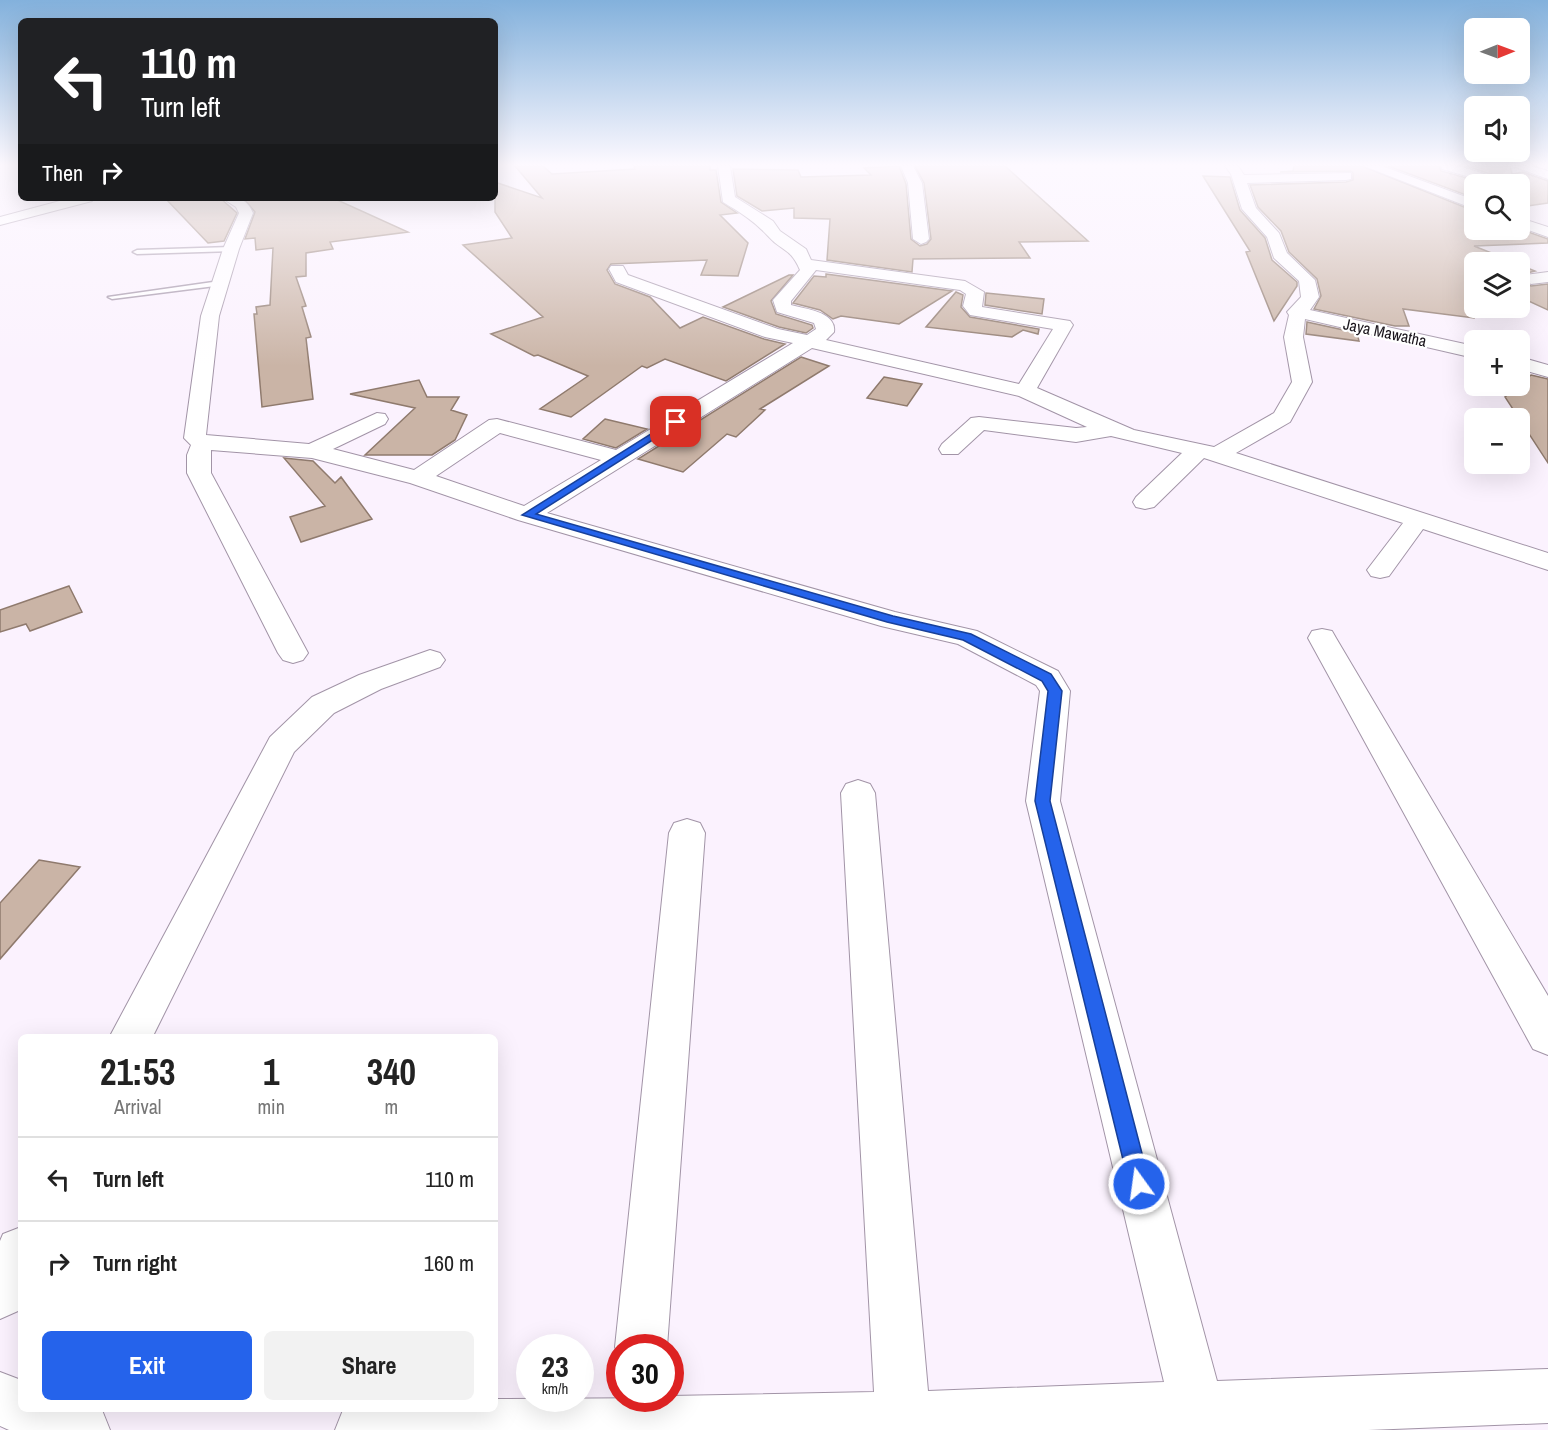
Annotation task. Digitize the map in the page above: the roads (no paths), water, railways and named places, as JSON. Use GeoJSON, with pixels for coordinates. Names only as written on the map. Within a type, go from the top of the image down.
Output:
{"type":"FeatureCollection","features":[{"type":"Feature","properties":{"kind":"street"},"geometry":{"type":"LineString","coordinates":[[238,233],[210,316],[195,438],[203,443],[312,451],[418,478],[528,515],[891,620],[967,637],[1047,678],[1055,691],[1043,801],[1200,1420]]}},
{"type":"Feature","properties":{"kind":"street"},"geometry":{"type":"LineString","coordinates":[[528,515],[825,332],[826,325],[820,319],[783,308],[782,300],[808,271],[800,252],[773,233]]}},
{"type":"Feature","properties":{"kind":"street"},"geometry":{"type":"LineString","coordinates":[[920,233],[921,239]]}},
{"type":"Feature","properties":{"kind":"street"},"geometry":{"type":"LineString","coordinates":[[1145,502],[1208,452],[1282,417],[1302,382],[1292,332],[1296,312],[1310,297],[1307,280],[1280,255],[1271,233]]}},
{"type":"Feature","properties":{"kind":"street"},"geometry":{"type":"LineString","coordinates":[[807,264],[964,286],[975,292],[972,306],[976,311],[1064,324],[1025,391]]}},
{"type":"Feature","properties":{"kind":"street"},"geometry":{"type":"LineString","coordinates":[[617,269],[622,278],[772,333],[811,340],[1025,391],[1048,399],[1081,417],[1128,435],[1208,452],[1547,559]]}},
{"type":"Feature","properties":{"kind":"street"},"geometry":{"type":"LineString","coordinates":[[1531,279],[1548,277]]}},
{"type":"Feature","properties":{"kind":"street","name":"Jaya Mawatha"},"geometry":{"type":"LineString","coordinates":[[1296,312],[1464,350]]}},
{"type":"Feature","properties":{"kind":"street"},"geometry":{"type":"LineString","coordinates":[[1530,366],[1548,371]]}},
{"type":"Feature","properties":{"kind":"street"},"geometry":{"type":"LineString","coordinates":[[312,451],[377,419]]}},
{"type":"Feature","properties":{"kind":"street"},"geometry":{"type":"LineString","coordinates":[[950,449],[979,423],[1076,435],[1095,434],[1112,429]]}},
{"type":"Feature","properties":{"kind":"street"},"geometry":{"type":"LineString","coordinates":[[418,478],[497,424],[619,458]]}},
{"type":"Feature","properties":{"kind":"street"},"geometry":{"type":"LineString","coordinates":[[203,443],[198,455],[199,473],[293,653]]}},
{"type":"Feature","properties":{"kind":"street"},"geometry":{"type":"LineString","coordinates":[[1380,570],[1419,518]]}},
{"type":"Feature","properties":{"kind":"street"},"geometry":{"type":"LineString","coordinates":[[1322,638],[1548,1035]]}},
{"type":"Feature","properties":{"kind":"street"},"geometry":{"type":"LineString","coordinates":[[132,1034],[281,745],[323,705],[370,682],[430,660]]}},
{"type":"Feature","properties":{"kind":"street"},"geometry":{"type":"LineString","coordinates":[[858,793],[932,1422]]}},
{"type":"Feature","properties":{"kind":"street"},"geometry":{"type":"LineString","coordinates":[[642,1334],[687,833]]}},
{"type":"Feature","properties":{"kind":"street"},"geometry":{"type":"LineString","coordinates":[[0,1293],[18,1258]]}},
{"type":"Feature","properties":{"kind":"street"},"geometry":{"type":"LineString","coordinates":[[662,1412],[932,1422],[1200,1420],[1548,1396]]}},
{"type":"Feature","properties":{"kind":"street"},"geometry":{"type":"LineString","coordinates":[[0,1399],[18,1406]]}},
{"type":"Feature","properties":{"kind":"street"},"geometry":{"type":"LineString","coordinates":[[36,1412],[82,1430]]}},
{"type":"Feature","properties":{"kind":"street"},"geometry":{"type":"LineString","coordinates":[[363,1430],[621,1412]]}},
{"type":"Feature","properties":{"kind":"lane"},"geometry":{"type":"LineString","coordinates":[[137,252],[231,249]]}},
{"type":"Feature","properties":{"kind":"lane"},"geometry":{"type":"LineString","coordinates":[[112,297],[220,283]]}}]}
